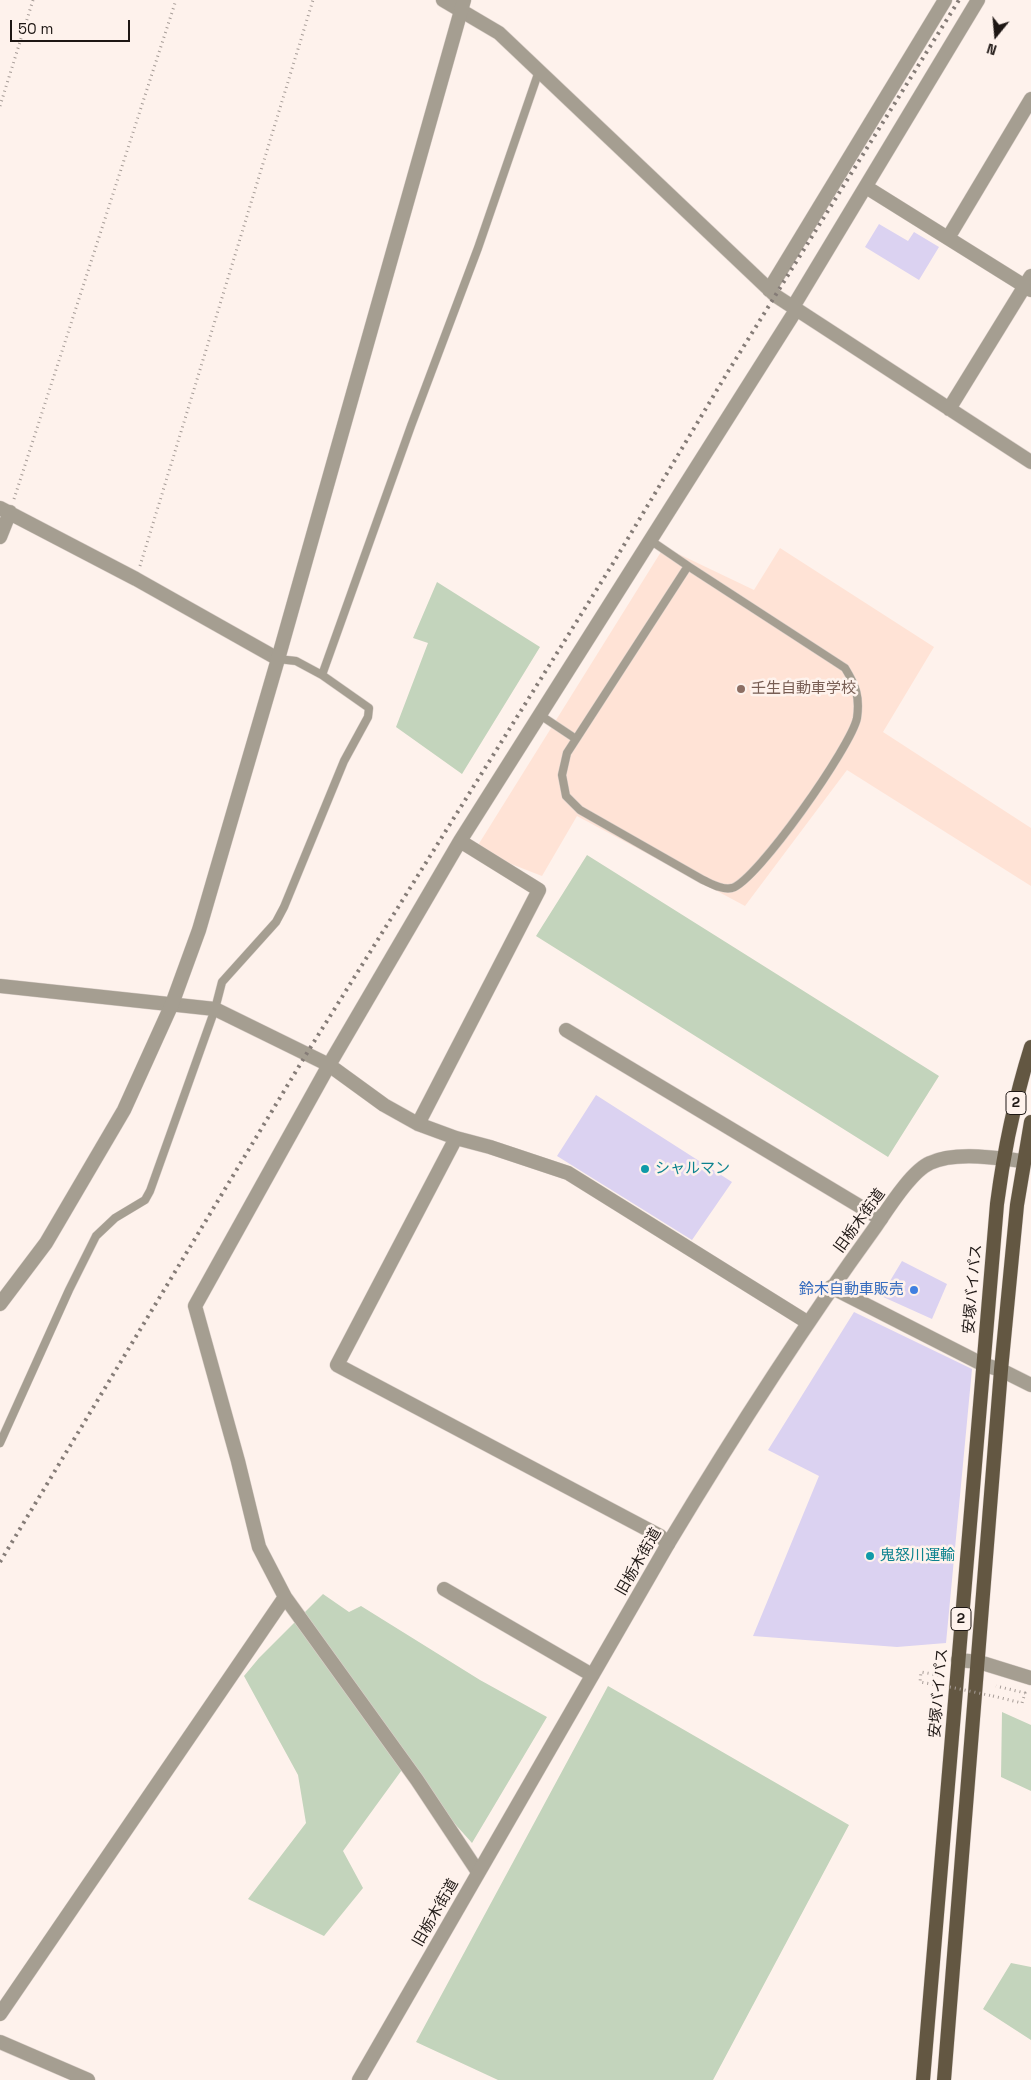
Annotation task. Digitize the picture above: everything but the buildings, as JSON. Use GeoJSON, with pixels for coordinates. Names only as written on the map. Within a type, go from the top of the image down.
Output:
{"type":"FeatureCollection","features":[{"type":"Feature","properties":{"kind":"main road","name":"2"},"geometry":{"type":"LineString","coordinates":[[1003,1159],[1013,1111],[1031,1047]]}},
{"type":"Feature","properties":{"kind":"main road","name":"2"},"geometry":{"type":"LineString","coordinates":[[944,2080],[1001,1370],[1017,1205],[1031,1122]]}},
{"type":"Feature","properties":{"kind":"main road","name":"安塚バイパス"},"geometry":{"type":"LineString","coordinates":[[923,2080],[982,1364],[1003,1159]]}},
{"type":"Feature","properties":{"kind":"street"},"geometry":{"type":"LineString","coordinates":[[442,0],[463,5],[499,33],[769,290],[795,309],[1031,462]]}},
{"type":"Feature","properties":{"kind":"street"},"geometry":{"type":"LineString","coordinates":[[769,290],[945,0]]}},
{"type":"Feature","properties":{"kind":"street"},"geometry":{"type":"LineString","coordinates":[[478,1872],[417,1780],[286,1597],[259,1547],[228,1424],[195,1306],[329,1065],[460,841],[795,309],[978,0]]}},
{"type":"Feature","properties":{"kind":"street"},"geometry":{"type":"LineString","coordinates":[[0,1304],[46,1243],[86,1178],[124,1110],[172,1004],[199,930],[278,659],[463,5]]}},
{"type":"Feature","properties":{"kind":"street"},"geometry":{"type":"LineString","coordinates":[[948,238],[1031,99]]}},
{"type":"Feature","properties":{"kind":"street"},"geometry":{"type":"LineString","coordinates":[[866,187],[948,238],[1029,284],[950,409]]}},
{"type":"Feature","properties":{"kind":"street"},"geometry":{"type":"LineString","coordinates":[[0,537],[5,510],[136,579],[278,659]]}},
{"type":"Feature","properties":{"kind":"street"},"geometry":{"type":"LineString","coordinates":[[418,1124],[539,890],[460,841]]}},
{"type":"Feature","properties":{"kind":"street"},"geometry":{"type":"LineString","coordinates":[[0,986],[215,1009],[329,1065],[384,1105],[418,1124],[456,1138],[490,1147],[568,1173],[807,1322]]}},
{"type":"Feature","properties":{"kind":"street"},"geometry":{"type":"LineString","coordinates":[[566,1030],[881,1219]]}},
{"type":"Feature","properties":{"kind":"street"},"geometry":{"type":"LineString","coordinates":[[456,1138],[338,1365],[660,1536],[668,1544]]}},
{"type":"Feature","properties":{"kind":"street","name":"旧栃木街道"},"geometry":{"type":"LineString","coordinates":[[359,2080],[592,1675],[718,1461],[807,1322],[881,1219],[907,1184],[928,1164],[955,1156],[1023,1161]]}},
{"type":"Feature","properties":{"kind":"street"},"geometry":{"type":"LineString","coordinates":[[832,1287],[982,1364],[1001,1370],[1031,1385]]}},
{"type":"Feature","properties":{"kind":"street"},"geometry":{"type":"LineString","coordinates":[[444,1589],[592,1675]]}},
{"type":"Feature","properties":{"kind":"street"},"geometry":{"type":"LineString","coordinates":[[0,2014],[286,1597]]}},
{"type":"Feature","properties":{"kind":"street"},"geometry":{"type":"LineString","coordinates":[[958,1660],[979,1662],[1031,1678]]}},
{"type":"Feature","properties":{"kind":"street"},"geometry":{"type":"LineString","coordinates":[[0,2042],[88,2080]]}},
{"type":"Feature","properties":{"kind":"lane"},"geometry":{"type":"LineString","coordinates":[[322,675],[411,426],[478,248],[539,71]]}},
{"type":"Feature","properties":{"kind":"lane"},"geometry":{"type":"LineString","coordinates":[[650,540],[844,668],[856,685],[858,702],[856,720],[829,770],[789,827],[748,877],[732,888],[720,888],[703,880],[580,810],[566,796],[562,775],[567,753],[688,566]]}},
{"type":"Feature","properties":{"kind":"lane"},"geometry":{"type":"LineString","coordinates":[[0,1443],[69,1290],[96,1236],[115,1218],[145,1200],[150,1192],[215,1009],[222,982],[276,922],[344,762],[368,717],[369,708],[322,675],[296,661],[278,659]]}},
{"type":"Feature","properties":{"kind":"lane"},"geometry":{"type":"LineString","coordinates":[[540,715],[576,739]]}},
{"type":"Feature","properties":{"kind":"path"},"geometry":{"type":"LineString","coordinates":[[0,106],[33,0]]}},
{"type":"Feature","properties":{"kind":"path"},"geometry":{"type":"LineString","coordinates":[[5,510],[176,0]]}},
{"type":"Feature","properties":{"kind":"path"},"geometry":{"type":"LineString","coordinates":[[136,579],[313,0]]}},
{"type":"Feature","properties":{"kind":"path"},"geometry":{"type":"LineString","coordinates":[[947,1676],[921,1672],[920,1682],[1022,1703],[1025,1693],[996,1686]]}},
{"type":"Feature","properties":{"kind":"shaded area","name":"壬生自動車学校"},"geometry":{"type":"Polygon","coordinates":[[[664,547],[754,590],[780,548],[934,647],[883,732],[1031,828],[1031,886],[847,770],[745,906],[577,816],[542,876],[475,850],[664,547]]]}},
{"type":"Feature","properties":{"kind":"green space"},"geometry":{"type":"Polygon","coordinates":[[[437,582],[540,647],[462,774],[396,727],[428,643],[413,638],[437,582]]]}},
{"type":"Feature","properties":{"kind":"green space"},"geometry":{"type":"Polygon","coordinates":[[[587,855],[939,1076],[888,1157],[536,936],[587,855]]]}},
{"type":"Feature","properties":{"kind":"green space"},"geometry":{"type":"Polygon","coordinates":[[[323,1594],[349,1612],[361,1606],[480,1680],[547,1717],[472,1843],[404,1767],[343,1851],[363,1888],[324,1936],[248,1899],[306,1823],[298,1775],[244,1676],[259,1658],[323,1594]]]}},
{"type":"Feature","properties":{"kind":"green space"},"geometry":{"type":"Polygon","coordinates":[[[608,1686],[849,1825],[713,2080],[498,2080],[416,2042],[608,1686]]]}},
{"type":"Feature","properties":{"kind":"green space"},"geometry":{"type":"Polygon","coordinates":[[[1002,1712],[1031,1725],[1031,1791],[1001,1777],[1002,1712]]]}},
{"type":"Feature","properties":{"kind":"green space"},"geometry":{"type":"Polygon","coordinates":[[[1011,1963],[1031,1967],[1031,2040],[983,2009],[1011,1963]]]}},
{"type":"Feature","properties":{"kind":"railway"},"geometry":{"type":"LineString","coordinates":[[0,1562],[307,1053],[612,565],[729,370],[959,0]]}},
{"type":"Feature","properties":{"kind":"place","name":"壬生自動車学校"},"geometry":{"type":"Point","coordinates":[741,689]}},
{"type":"Feature","properties":{"kind":"place","name":"シャルマン"},"geometry":{"type":"Point","coordinates":[645,1169]}},
{"type":"Feature","properties":{"kind":"place","name":"鈴木自動車販売"},"geometry":{"type":"Point","coordinates":[914,1290]}},
{"type":"Feature","properties":{"kind":"place","name":"鬼怒川運輸"},"geometry":{"type":"Point","coordinates":[870,1556]}}]}
